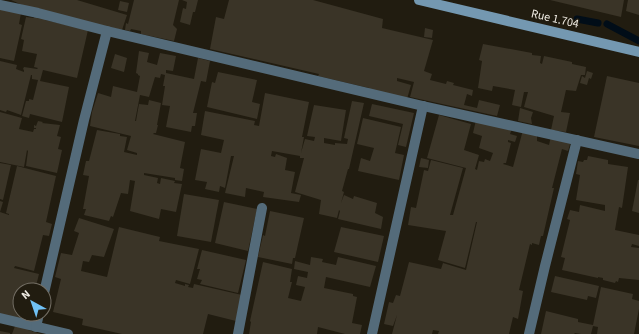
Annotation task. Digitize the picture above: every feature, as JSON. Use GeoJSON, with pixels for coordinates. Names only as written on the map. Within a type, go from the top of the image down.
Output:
{"type":"FeatureCollection","features":[{"type":"Feature","properties":{"kind":"street","name":"Rue 1.704"},"geometry":{"type":"LineString","coordinates":[[419,0],[639,52]]}},
{"type":"Feature","properties":{"kind":"street"},"geometry":{"type":"LineString","coordinates":[[0,5],[423,106],[639,154]]}},
{"type":"Feature","properties":{"kind":"street"},"geometry":{"type":"LineString","coordinates":[[47,282],[84,120],[107,31]]}},
{"type":"Feature","properties":{"kind":"street"},"geometry":{"type":"LineString","coordinates":[[372,334],[423,106]]}},
{"type":"Feature","properties":{"kind":"street"},"geometry":{"type":"LineString","coordinates":[[529,334],[578,140]]}},
{"type":"Feature","properties":{"kind":"street"},"geometry":{"type":"LineString","coordinates":[[238,334],[262,208]]}},
{"type":"Feature","properties":{"kind":"street"},"geometry":{"type":"LineString","coordinates":[[0,318],[68,334]]}},
{"type":"Feature","properties":{"kind":"street"},"geometry":{"type":"LineString","coordinates":[[36,327],[37,322]]}},
{"type":"Feature","properties":{"kind":"building"},"geometry":{"type":"Polygon","coordinates":[[[11,0],[77,0],[127,15],[122,30],[29,8],[11,0]]]}},
{"type":"Feature","properties":{"kind":"building"},"geometry":{"type":"Polygon","coordinates":[[[134,0],[179,0],[173,25],[177,29],[174,41],[141,34],[141,31],[131,29],[130,31],[125,30],[134,0]]]}},
{"type":"Feature","properties":{"kind":"building"},"geometry":{"type":"Polygon","coordinates":[[[182,0],[198,0],[190,25],[180,22],[183,8],[186,9],[187,2],[182,0]]]}},
{"type":"Feature","properties":{"kind":"building"},"geometry":{"type":"Polygon","coordinates":[[[229,0],[313,0],[383,19],[382,28],[433,40],[424,71],[432,74],[430,80],[446,84],[447,81],[454,83],[453,85],[473,90],[472,96],[467,94],[464,105],[477,108],[479,100],[500,105],[497,116],[410,97],[414,82],[397,78],[397,81],[411,85],[407,99],[368,91],[369,88],[318,76],[319,74],[210,49],[216,17],[224,19],[229,0]]]}},
{"type":"Feature","properties":{"kind":"building"},"geometry":{"type":"Polygon","coordinates":[[[550,0],[624,0],[621,17],[550,0]]]}},
{"type":"Feature","properties":{"kind":"building"},"geometry":{"type":"Polygon","coordinates":[[[628,0],[639,0],[639,15],[626,11],[628,0]]]}},
{"type":"Feature","properties":{"kind":"building"},"geometry":{"type":"Polygon","coordinates":[[[120,1],[129,3],[127,12],[118,10],[120,1]]]}},
{"type":"Feature","properties":{"kind":"building"},"geometry":{"type":"Polygon","coordinates":[[[0,8],[21,13],[19,24],[22,25],[14,61],[0,58],[0,8]]]}},
{"type":"Feature","properties":{"kind":"building"},"geometry":{"type":"Polygon","coordinates":[[[35,14],[47,17],[45,20],[88,30],[77,78],[43,70],[40,81],[69,87],[62,122],[30,114],[29,118],[22,116],[26,101],[29,101],[29,99],[33,100],[38,80],[32,79],[32,75],[21,115],[7,110],[6,112],[0,110],[0,61],[17,65],[16,69],[24,72],[24,67],[38,68],[34,67],[37,54],[22,51],[24,40],[21,39],[26,17],[34,18],[35,14]]]}},
{"type":"Feature","properties":{"kind":"building"},"geometry":{"type":"Polygon","coordinates":[[[425,28],[433,30],[432,38],[424,37],[425,28]]]}},
{"type":"Feature","properties":{"kind":"building"},"geometry":{"type":"Polygon","coordinates":[[[483,44],[541,56],[540,63],[542,64],[544,56],[572,62],[572,64],[586,67],[585,75],[581,75],[576,91],[566,90],[561,112],[570,113],[566,132],[551,130],[554,116],[524,107],[528,92],[524,92],[521,107],[512,105],[515,90],[493,86],[492,91],[478,88],[482,61],[479,60],[483,44]]]}},
{"type":"Feature","properties":{"kind":"building"},"geometry":{"type":"Polygon","coordinates":[[[139,51],[149,53],[147,62],[157,65],[160,53],[176,56],[173,71],[166,70],[166,73],[194,79],[198,58],[210,61],[206,82],[201,81],[193,113],[197,113],[195,126],[192,126],[191,132],[166,127],[170,106],[162,105],[165,75],[161,74],[160,78],[155,77],[149,97],[140,95],[135,121],[139,104],[148,105],[149,100],[161,103],[156,133],[153,134],[185,142],[180,168],[184,169],[182,181],[175,180],[175,178],[144,173],[144,175],[158,178],[157,183],[160,184],[161,178],[175,181],[174,183],[182,184],[176,212],[161,209],[159,219],[130,211],[135,181],[130,180],[128,194],[121,193],[113,217],[111,216],[109,221],[84,215],[86,209],[83,209],[89,176],[83,175],[86,161],[89,161],[97,130],[120,134],[120,136],[127,137],[124,152],[137,155],[137,153],[127,150],[131,136],[90,126],[92,112],[98,93],[111,97],[113,86],[137,92],[140,76],[136,73],[139,51]]]}},
{"type":"Feature","properties":{"kind":"building"},"geometry":{"type":"Polygon","coordinates":[[[115,54],[127,58],[124,72],[111,68],[115,54]]]}},
{"type":"Feature","properties":{"kind":"building"},"geometry":{"type":"Polygon","coordinates":[[[587,71],[593,73],[591,79],[589,78],[587,85],[580,83],[582,76],[585,78],[587,71]]]}},
{"type":"Feature","properties":{"kind":"building"},"geometry":{"type":"Polygon","coordinates":[[[218,72],[257,80],[252,102],[260,104],[257,119],[207,107],[212,82],[215,83],[218,72]]]}},
{"type":"Feature","properties":{"kind":"building"},"geometry":{"type":"Polygon","coordinates":[[[607,76],[639,83],[639,146],[594,137],[607,76]]]}},
{"type":"Feature","properties":{"kind":"building"},"geometry":{"type":"Polygon","coordinates":[[[265,93],[309,102],[302,137],[304,137],[301,153],[305,139],[314,141],[315,137],[307,136],[314,105],[346,110],[341,141],[324,138],[324,143],[335,145],[335,143],[347,144],[348,139],[344,138],[352,101],[364,103],[349,169],[342,191],[344,192],[341,203],[344,195],[353,199],[354,196],[377,203],[375,213],[383,217],[381,229],[338,219],[339,210],[337,218],[319,214],[321,200],[295,192],[304,158],[300,158],[300,156],[272,151],[271,156],[275,157],[276,154],[287,158],[285,170],[295,172],[291,193],[301,195],[299,202],[263,197],[264,192],[246,188],[245,197],[225,193],[234,156],[231,156],[225,188],[220,186],[219,192],[205,189],[207,182],[195,180],[201,149],[221,153],[224,140],[201,135],[205,111],[255,121],[254,125],[259,126],[265,93]]]}},
{"type":"Feature","properties":{"kind":"building"},"geometry":{"type":"Polygon","coordinates":[[[372,104],[414,113],[406,147],[398,145],[403,124],[369,116],[372,104]]]}},
{"type":"Feature","properties":{"kind":"building"},"geometry":{"type":"Polygon","coordinates":[[[520,108],[533,112],[531,118],[532,124],[518,121],[520,108]]]}},
{"type":"Feature","properties":{"kind":"building"},"geometry":{"type":"Polygon","coordinates":[[[0,112],[22,118],[19,129],[33,132],[34,129],[36,129],[34,128],[34,125],[36,126],[38,121],[43,122],[42,123],[60,125],[57,136],[61,137],[58,149],[62,150],[57,173],[26,166],[27,150],[24,167],[0,162],[0,112]]]}},
{"type":"Feature","properties":{"kind":"building"},"geometry":{"type":"Polygon","coordinates":[[[439,115],[471,124],[464,150],[479,155],[475,169],[477,170],[479,161],[484,162],[485,159],[490,161],[493,153],[479,148],[482,136],[473,133],[476,120],[512,129],[510,134],[517,136],[515,142],[508,140],[508,142],[511,143],[506,163],[503,164],[513,167],[523,130],[537,134],[537,141],[549,145],[551,136],[571,141],[568,151],[562,149],[552,188],[554,188],[543,236],[541,236],[539,245],[532,243],[532,245],[530,244],[519,290],[523,291],[518,319],[513,317],[509,334],[438,334],[439,331],[433,330],[432,334],[392,334],[397,315],[393,326],[384,324],[389,302],[393,303],[396,295],[400,296],[409,262],[441,269],[443,263],[466,270],[477,222],[465,268],[438,260],[446,231],[408,225],[411,207],[416,208],[424,170],[428,171],[431,160],[463,168],[450,215],[453,215],[466,168],[427,158],[439,115]]]}},
{"type":"Feature","properties":{"kind":"building"},"geometry":{"type":"Polygon","coordinates":[[[363,118],[401,127],[395,153],[404,155],[399,180],[358,171],[361,158],[370,161],[374,148],[357,144],[363,118]]]}},
{"type":"Feature","properties":{"kind":"building"},"geometry":{"type":"Polygon","coordinates":[[[588,156],[608,160],[608,164],[628,167],[622,208],[619,207],[615,230],[639,235],[639,246],[632,244],[631,247],[639,248],[639,280],[619,278],[618,282],[616,281],[615,283],[603,280],[603,278],[562,270],[565,258],[561,257],[570,220],[567,219],[570,210],[579,212],[580,205],[605,211],[605,205],[576,200],[580,175],[576,174],[578,161],[583,162],[584,160],[587,160],[588,156]]]}},
{"type":"Feature","properties":{"kind":"building"},"geometry":{"type":"Polygon","coordinates":[[[421,158],[429,160],[428,168],[419,167],[421,158]]]}},
{"type":"Feature","properties":{"kind":"building"},"geometry":{"type":"Polygon","coordinates":[[[0,163],[11,165],[3,200],[0,199],[0,163]]]}},
{"type":"Feature","properties":{"kind":"building"},"geometry":{"type":"Polygon","coordinates":[[[17,166],[56,176],[46,222],[52,224],[49,236],[43,235],[34,271],[15,266],[14,268],[39,274],[37,282],[12,282],[12,317],[0,315],[0,212],[9,215],[6,213],[17,166]]]}},
{"type":"Feature","properties":{"kind":"building"},"geometry":{"type":"Polygon","coordinates":[[[639,180],[639,213],[632,211],[639,180]]]}},
{"type":"Feature","properties":{"kind":"building"},"geometry":{"type":"Polygon","coordinates":[[[184,194],[219,200],[211,242],[177,236],[184,194]]]}},
{"type":"Feature","properties":{"kind":"building"},"geometry":{"type":"Polygon","coordinates":[[[0,201],[3,202],[0,212],[0,201]]]}},
{"type":"Feature","properties":{"kind":"building"},"geometry":{"type":"Polygon","coordinates":[[[224,202],[257,209],[248,251],[215,243],[224,202]]]}},
{"type":"Feature","properties":{"kind":"building"},"geometry":{"type":"Polygon","coordinates":[[[270,211],[304,218],[295,258],[293,258],[292,264],[258,257],[263,235],[265,236],[270,211]]]}},
{"type":"Feature","properties":{"kind":"building"},"geometry":{"type":"Polygon","coordinates":[[[79,218],[114,229],[104,257],[92,255],[89,262],[83,261],[81,271],[107,277],[119,227],[160,237],[159,241],[199,249],[190,284],[176,280],[175,283],[185,286],[185,284],[189,285],[188,287],[193,288],[194,284],[242,295],[236,321],[208,314],[203,334],[122,334],[82,325],[83,319],[53,312],[61,279],[55,277],[61,253],[72,255],[79,233],[74,231],[79,218]]]}},
{"type":"Feature","properties":{"kind":"building"},"geometry":{"type":"Polygon","coordinates":[[[341,227],[384,236],[378,262],[334,252],[341,227]]]}},
{"type":"Feature","properties":{"kind":"building"},"geometry":{"type":"Polygon","coordinates":[[[202,250],[246,260],[238,293],[200,284],[202,280],[197,279],[200,269],[197,269],[202,250]]]}},
{"type":"Feature","properties":{"kind":"building"},"geometry":{"type":"Polygon","coordinates":[[[311,257],[323,259],[322,262],[336,265],[338,257],[376,266],[370,287],[326,277],[324,288],[353,294],[353,296],[357,297],[352,323],[362,325],[360,334],[345,334],[318,327],[317,334],[249,334],[250,321],[263,262],[292,269],[290,282],[292,282],[288,298],[301,301],[305,287],[296,285],[298,276],[307,278],[308,272],[294,269],[295,261],[310,265],[311,257]]]}},
{"type":"Feature","properties":{"kind":"building"},"geometry":{"type":"Polygon","coordinates":[[[555,276],[599,286],[596,298],[588,296],[587,300],[551,292],[555,276]]]}},
{"type":"Feature","properties":{"kind":"building"},"geometry":{"type":"Polygon","coordinates":[[[601,287],[633,294],[632,299],[639,301],[634,334],[597,334],[598,327],[593,326],[591,334],[541,334],[546,311],[578,319],[578,322],[593,325],[601,287]]]}},
{"type":"Feature","properties":{"kind":"building"},"geometry":{"type":"Polygon","coordinates":[[[15,326],[29,329],[28,330],[41,334],[12,334],[15,326]]]}},
{"type":"Feature","properties":{"kind":"building"},"geometry":{"type":"Polygon","coordinates":[[[0,331],[10,333],[10,334],[0,334],[0,331]]]}},
{"type":"Feature","properties":{"kind":"waterway"},"geometry":{"type":"LineString","coordinates":[[577,19],[598,23]]}},
{"type":"Feature","properties":{"kind":"waterway"},"geometry":{"type":"LineString","coordinates":[[607,24],[639,41]]}}]}
